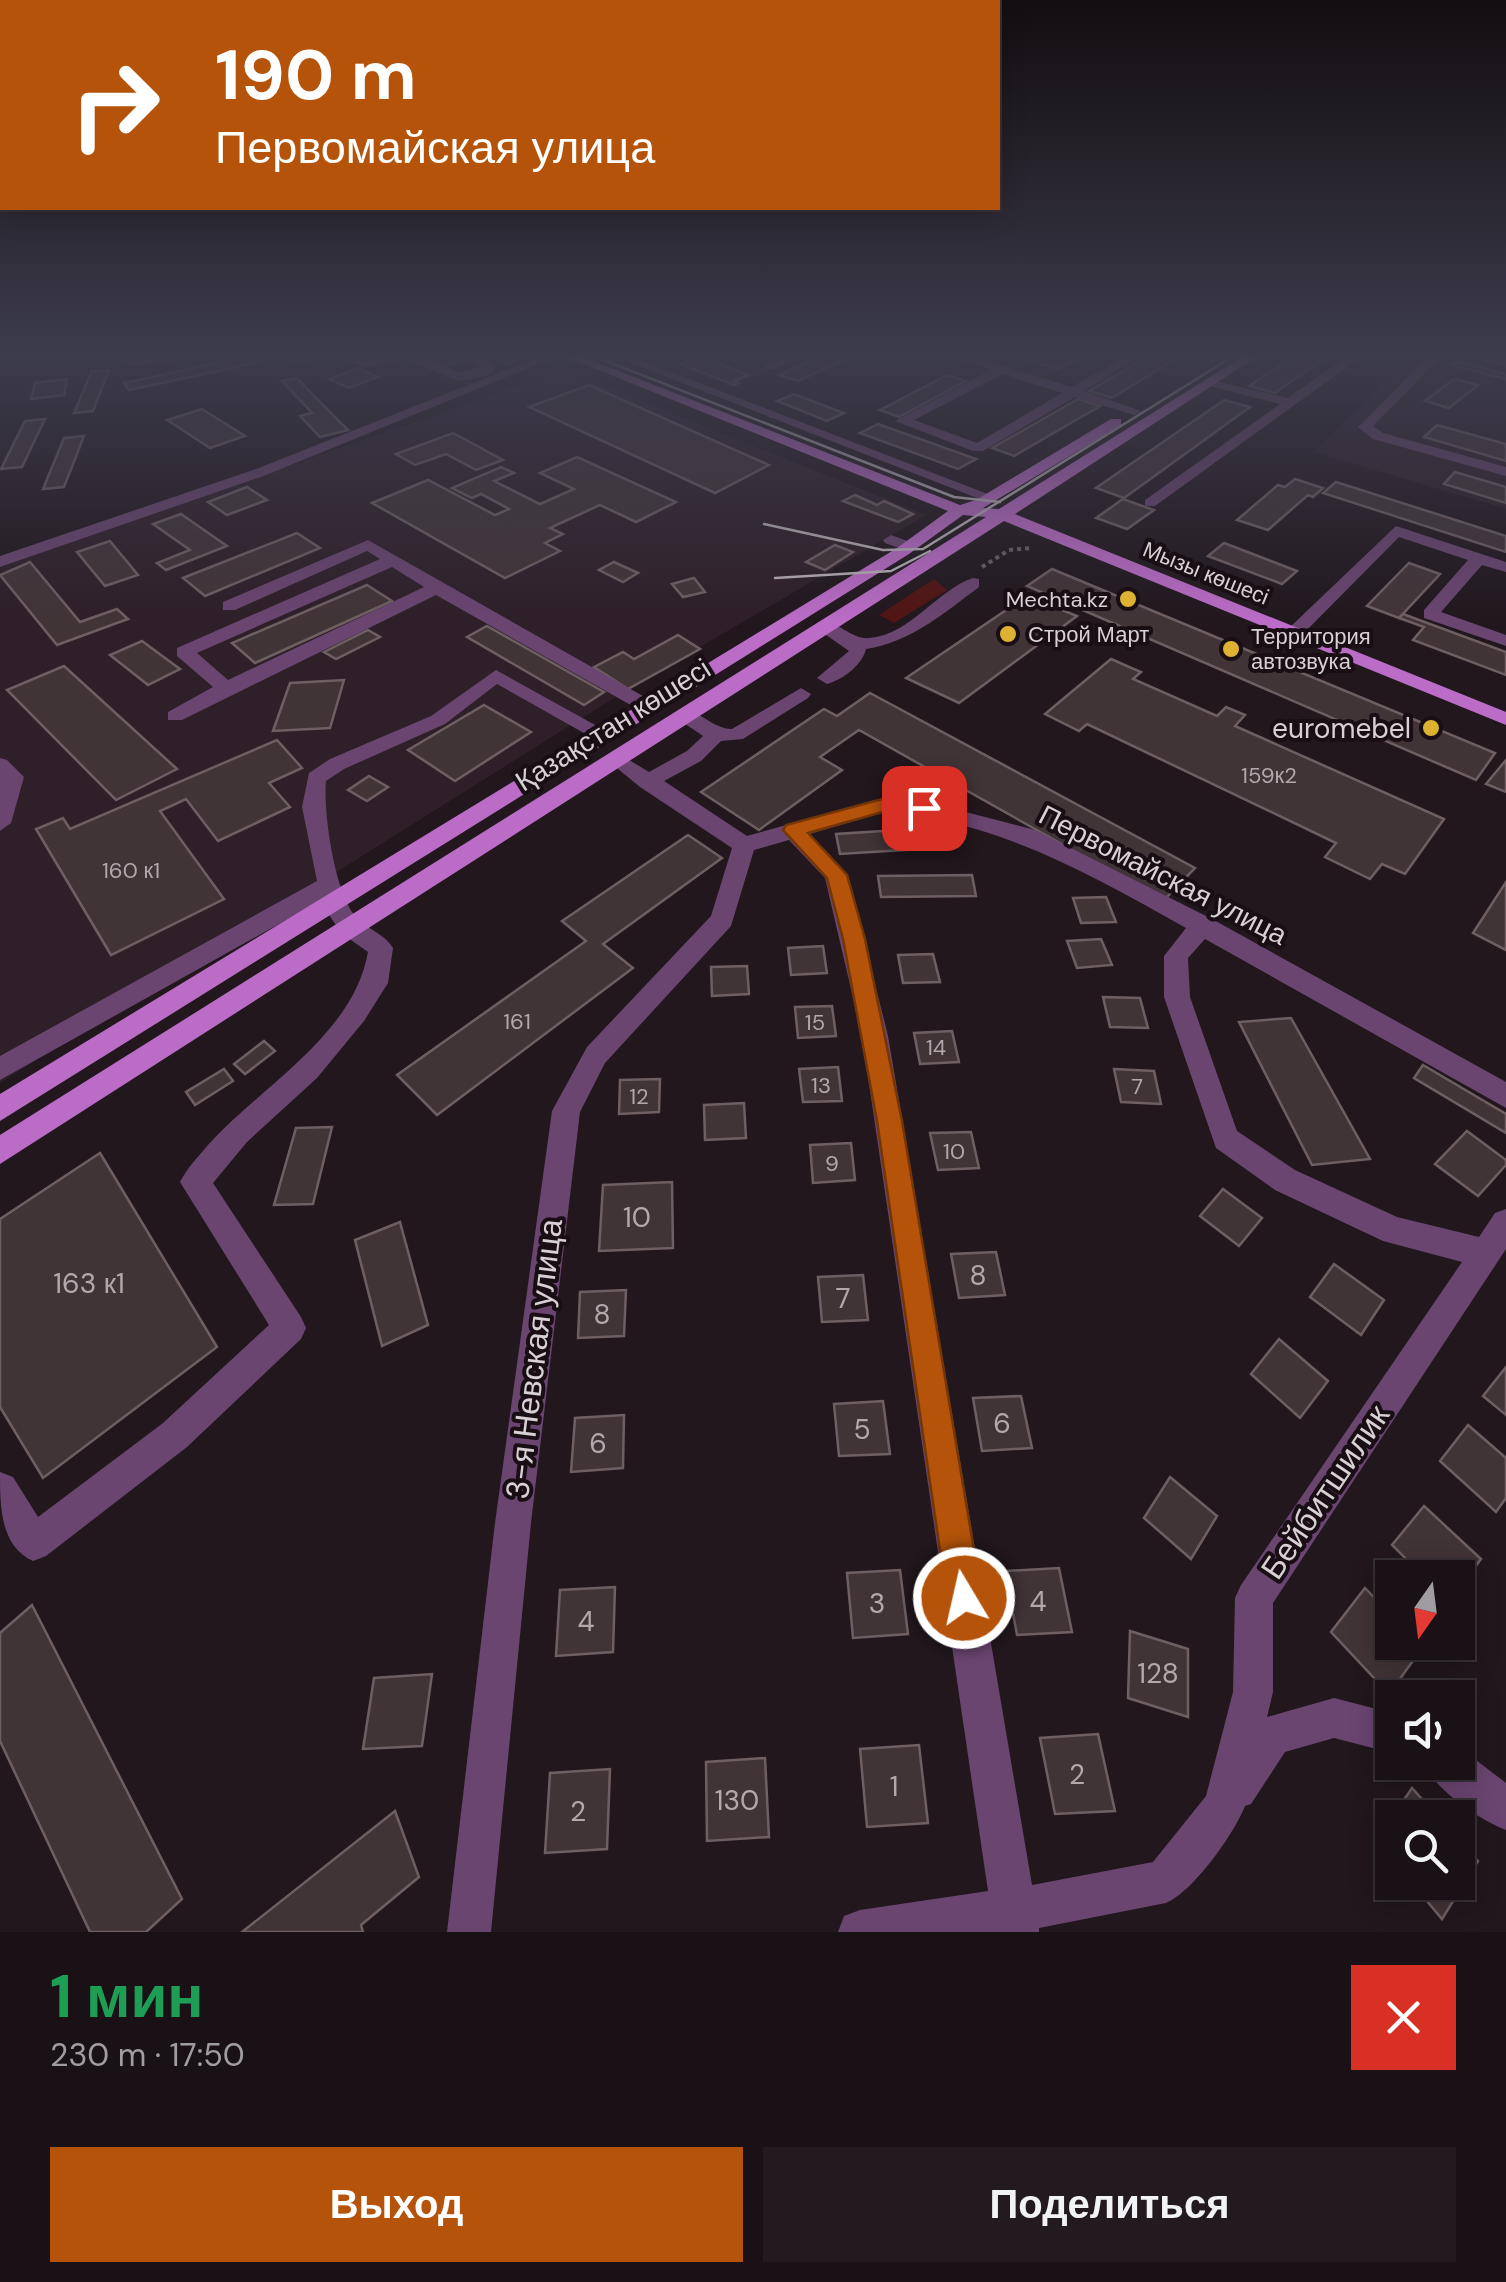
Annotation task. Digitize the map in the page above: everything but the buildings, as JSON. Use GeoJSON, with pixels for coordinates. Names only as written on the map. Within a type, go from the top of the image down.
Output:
{"type":"FeatureCollection","features":[{"type":"Feature","properties":{"kind":"main road"},"geometry":{"type":"LineString","coordinates":[[777,442],[960,510]]}},
{"type":"Feature","properties":{"kind":"main road","name":"Қазақстан көшесі"},"geometry":{"type":"LineString","coordinates":[[0,1151],[338,905],[616,759],[972,532],[995,506],[1098,442]]}},
{"type":"Feature","properties":{"kind":"main road","name":"Қазақстан көшесі"},"geometry":{"type":"LineString","coordinates":[[0,1109],[338,905],[802,614],[900,543],[960,510],[995,506],[1029,496],[1105,442]]}},
{"type":"Feature","properties":{"kind":"main road"},"geometry":{"type":"LineString","coordinates":[[1029,496],[1028,512],[1042,540]]}},
{"type":"Feature","properties":{"kind":"main road","name":"Мызы көшесі"},"geometry":{"type":"LineString","coordinates":[[995,506],[1042,540],[1294,633],[1506,719]]}},
{"type":"Feature","properties":{"kind":"main road"},"geometry":{"type":"LineString","coordinates":[[972,532],[1010,528],[1042,540]]}},
{"type":"Feature","properties":{"kind":"main road"},"geometry":{"type":"LineString","coordinates":[[802,614],[825,626]]}},
{"type":"Feature","properties":{"kind":"main road"},"geometry":{"type":"LineString","coordinates":[[605,736],[616,759]]}},
{"type":"Feature","properties":{"kind":"street"},"geometry":{"type":"LineString","coordinates":[[0,562],[336,442]]}},
{"type":"Feature","properties":{"kind":"street"},"geometry":{"type":"LineString","coordinates":[[835,442],[995,506]]}},
{"type":"Feature","properties":{"kind":"street"},"geometry":{"type":"LineString","coordinates":[[962,442],[978,448],[988,442]]}},
{"type":"Feature","properties":{"kind":"street"},"geometry":{"type":"LineString","coordinates":[[1150,503],[1235,442]]}},
{"type":"Feature","properties":{"kind":"street"},"geometry":{"type":"LineString","coordinates":[[1400,442],[1506,472]]}},
{"type":"Feature","properties":{"kind":"street"},"geometry":{"type":"LineString","coordinates":[[1294,633],[1396,531],[1506,567]]}},
{"type":"Feature","properties":{"kind":"street"},"geometry":{"type":"LineString","coordinates":[[229,606],[368,544],[437,588],[650,708]]}},
{"type":"Feature","properties":{"kind":"street"},"geometry":{"type":"LineString","coordinates":[[1479,558],[1430,614],[1506,641]]}},
{"type":"Feature","properties":{"kind":"street"},"geometry":{"type":"LineString","coordinates":[[226,688],[184,652],[393,560]]}},
{"type":"Feature","properties":{"kind":"street"},"geometry":{"type":"LineString","coordinates":[[825,626],[853,642],[870,644],[895,637],[971,579]]}},
{"type":"Feature","properties":{"kind":"street"},"geometry":{"type":"LineString","coordinates":[[175,716],[437,588]]}},
{"type":"Feature","properties":{"kind":"street"},"geometry":{"type":"LineString","coordinates":[[827,678],[852,661],[858,651],[853,642]]}},
{"type":"Feature","properties":{"kind":"street"},"geometry":{"type":"LineString","coordinates":[[0,1490],[33,1543],[175,1435],[290,1328],[195,1182],[237,1132],[307,1070],[375,984],[382,948],[338,905],[314,807],[316,778],[337,764],[438,720],[496,676],[605,736]]}},
{"type":"Feature","properties":{"kind":"street"},"geometry":{"type":"LineString","coordinates":[[685,715],[716,735],[736,735],[800,694]]}},
{"type":"Feature","properties":{"kind":"street"},"geometry":{"type":"LineString","coordinates":[[647,782],[694,756],[716,735]]}},
{"type":"Feature","properties":{"kind":"street"},"geometry":{"type":"LineString","coordinates":[[616,759],[744,845]]}},
{"type":"Feature","properties":{"kind":"street"},"geometry":{"type":"LineString","coordinates":[[0,766],[13,777],[0,823]]}},
{"type":"Feature","properties":{"kind":"street","name":"Первомайская улица"},"geometry":{"type":"LineString","coordinates":[[744,845],[886,804],[924,808],[1027,835],[1203,925],[1506,1096]]}},
{"type":"Feature","properties":{"kind":"street"},"geometry":{"type":"LineString","coordinates":[[793,830],[836,875],[875,1036],[1014,1920]]}},
{"type":"Feature","properties":{"kind":"street","name":"3-я Невская улица"},"geometry":{"type":"LineString","coordinates":[[469,1932],[513,1523],[566,1111],[596,1055],[722,920],[744,845]]}},
{"type":"Feature","properties":{"kind":"street"},"geometry":{"type":"LineString","coordinates":[[0,1069],[338,905]]}},
{"type":"Feature","properties":{"kind":"street"},"geometry":{"type":"LineString","coordinates":[[1203,925],[1176,956],[1177,997],[1226,1139],[1285,1180],[1394,1231],[1496,1238]]}},
{"type":"Feature","properties":{"kind":"street","name":"Бейбитшилик"},"geometry":{"type":"LineString","coordinates":[[860,1932],[1014,1920],[1079,1900],[1166,1881],[1224,1807],[1252,1692],[1254,1598],[1496,1238]]}},
{"type":"Feature","properties":{"kind":"street"},"geometry":{"type":"LineString","coordinates":[[1224,1807],[1272,1735],[1334,1718],[1375,1729]]}},
{"type":"Feature","properties":{"kind":"street"},"geometry":{"type":"LineString","coordinates":[[1467,1780],[1506,1810]]}},
{"type":"Feature","properties":{"kind":"path"},"geometry":{"type":"LineString","coordinates":[[971,579],[1009,550],[1042,540]]}},
{"type":"Feature","properties":{"kind":"shaded area"},"geometry":{"type":"Polygon","coordinates":[[[357,442],[744,442],[926,515],[630,688],[0,1083],[0,567],[357,442]]]}},
{"type":"Feature","properties":{"kind":"shaded area"},"geometry":{"type":"Polygon","coordinates":[[[1324,442],[1506,442],[1506,509],[1314,452],[1324,442]]]}},
{"type":"Feature","properties":{"kind":"shaded area"},"geometry":{"type":"Polygon","coordinates":[[[934,579],[947,590],[894,623],[879,615],[934,579]]]}},
{"type":"Feature","properties":{"kind":"tram line"},"geometry":{"type":"LineString","coordinates":[[814,442],[954,497],[999,502]]}},
{"type":"Feature","properties":{"kind":"tram line"},"geometry":{"type":"LineString","coordinates":[[999,502],[1095,442]]}},
{"type":"Feature","properties":{"kind":"tram line"},"geometry":{"type":"LineString","coordinates":[[764,524],[883,550],[923,549],[999,502]]}},
{"type":"Feature","properties":{"kind":"tram line"},"geometry":{"type":"LineString","coordinates":[[775,578],[891,571],[930,551]]}},
{"type":"Feature","properties":{"kind":"place","name":"Mechta.kz"},"geometry":{"type":"Point","coordinates":[1128,599]}},
{"type":"Feature","properties":{"kind":"place","name":"Строй Март"},"geometry":{"type":"Point","coordinates":[1008,634]}},
{"type":"Feature","properties":{"kind":"place","name":"Территория автозвука"},"geometry":{"type":"Point","coordinates":[1231,649]}},
{"type":"Feature","properties":{"kind":"place","name":"euromebel"},"geometry":{"type":"Point","coordinates":[1431,728]}},
{"type":"Feature","properties":{"kind":"route"},"geometry":{"type":"LineString","coordinates":[[924,808],[886,804],[793,830],[836,875],[854,939],[890,1121],[964,1598]]}}]}
